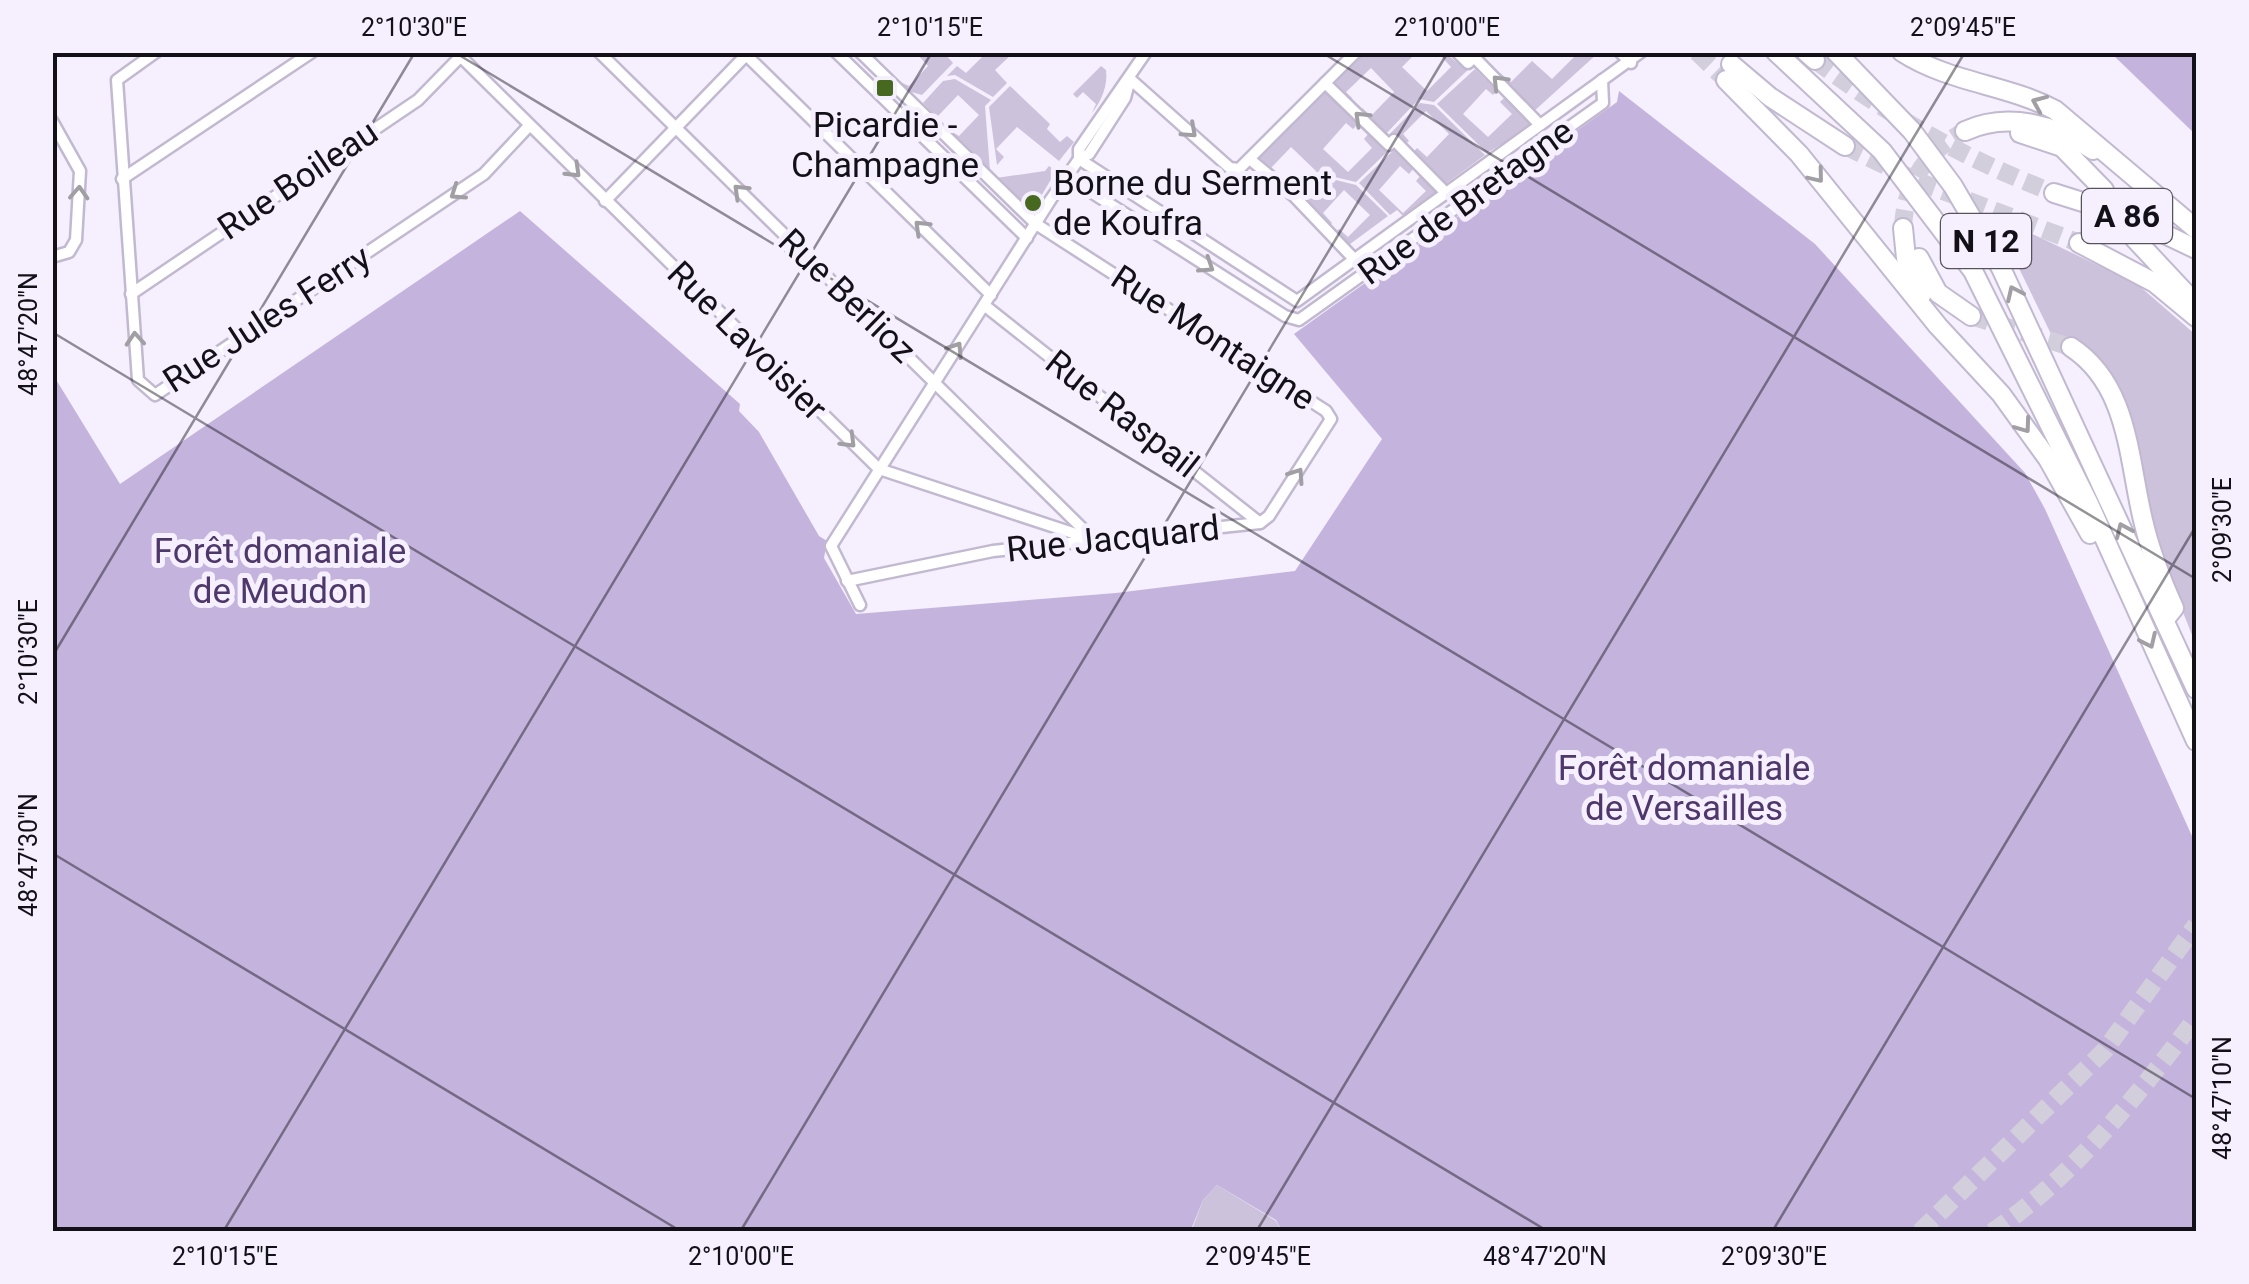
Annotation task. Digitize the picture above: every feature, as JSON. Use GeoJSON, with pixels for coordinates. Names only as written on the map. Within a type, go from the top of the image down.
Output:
{"type":"FeatureCollection","features":[{"type":"Feature","properties":{"kind":"highway","name":"N 12"},"geometry":{"type":"LineString","coordinates":[[1776,52],[1882,151],[1982,287],[2196,740]]}},
{"type":"Feature","properties":{"kind":"highway","name":"N 12"},"geometry":{"type":"LineString","coordinates":[[1836,52],[1873,87],[1953,186],[2002,268],[2196,689]]}},
{"type":"Feature","properties":{"kind":"highway"},"geometry":{"type":"LineString","coordinates":[[1854,52],[1873,72],[1873,87]]}},
{"type":"Feature","properties":{"kind":"highway"},"geometry":{"type":"LineString","coordinates":[[1902,52],[1940,74],[2030,98],[2055,110],[2196,229]]}},
{"type":"Feature","properties":{"kind":"highway"},"geometry":{"type":"LineString","coordinates":[[1844,151],[1770,97],[1729,73],[1938,326],[2001,394]]}},
{"type":"Feature","properties":{"kind":"highway"},"geometry":{"type":"LineString","coordinates":[[2104,190],[2074,156],[2038,137],[1968,136],[1993,122],[2021,122],[2060,132],[2101,156],[2196,229]]}},
{"type":"Feature","properties":{"kind":"highway","name":"A 86"},"geometry":{"type":"LineString","coordinates":[[2054,193],[2127,216],[2196,249]]}},
{"type":"Feature","properties":{"kind":"highway"},"geometry":{"type":"LineString","coordinates":[[1970,316],[1932,284],[1909,230],[1906,258],[1924,296],[2048,459],[2094,541],[2108,552]]}},
{"type":"Feature","properties":{"kind":"highway"},"geometry":{"type":"LineString","coordinates":[[2134,238],[2196,305]]}},
{"type":"Feature","properties":{"kind":"highway","name":"A 86"},"geometry":{"type":"LineString","coordinates":[[2080,243],[2130,267],[2196,318]]}},
{"type":"Feature","properties":{"kind":"highway"},"geometry":{"type":"LineString","coordinates":[[2071,347],[2097,367],[2118,406],[2150,548],[2174,608],[2165,619]]}},
{"type":"Feature","properties":{"kind":"street","name":"Rue Jules Ferry"},"geometry":{"type":"LineString","coordinates":[[156,52],[118,80],[139,385],[161,394],[484,174],[528,127]]}},
{"type":"Feature","properties":{"kind":"street"},"geometry":{"type":"LineString","coordinates":[[122,178],[312,52]]}},
{"type":"Feature","properties":{"kind":"street","name":"Rue Berlioz"},"geometry":{"type":"LineString","coordinates":[[599,52],[1094,540]]}},
{"type":"Feature","properties":{"kind":"street"},"geometry":{"type":"LineString","coordinates":[[836,52],[1027,238]]}},
{"type":"Feature","properties":{"kind":"street","name":"Rue Montaigne"},"geometry":{"type":"LineString","coordinates":[[860,52],[1036,224],[1326,411],[1331,425]]}},
{"type":"Feature","properties":{"kind":"street"},"geometry":{"type":"LineString","coordinates":[[1457,52],[1468,63],[1474,56],[1540,125]]}},
{"type":"Feature","properties":{"kind":"street"},"geometry":{"type":"LineString","coordinates":[[1620,52],[1631,63]]}},
{"type":"Feature","properties":{"kind":"street","name":"Rue de Bretagne"},"geometry":{"type":"LineString","coordinates":[[1285,316],[1297,301],[1642,52]]}},
{"type":"Feature","properties":{"kind":"street"},"geometry":{"type":"LineString","coordinates":[[860,605],[831,546],[1079,159],[1079,149],[1145,53]]}},
{"type":"Feature","properties":{"kind":"street"},"geometry":{"type":"LineString","coordinates":[[604,200],[746,54]]}},
{"type":"Feature","properties":{"kind":"street","name":"Rue Raspail"},"geometry":{"type":"LineString","coordinates":[[746,54],[987,300],[1260,523]]}},
{"type":"Feature","properties":{"kind":"street"},"geometry":{"type":"LineString","coordinates":[[1130,78],[1230,168],[1239,169],[1252,161],[1351,54]]}},
{"type":"Feature","properties":{"kind":"street","name":"Rue Lavoisier"},"geometry":{"type":"LineString","coordinates":[[457,55],[879,470],[1094,540]]}},
{"type":"Feature","properties":{"kind":"street","name":"Rue Boileau"},"geometry":{"type":"LineString","coordinates":[[132,294],[418,100],[457,55]]}},
{"type":"Feature","properties":{"kind":"street","name":"Rue de Bretagne"},"geometry":{"type":"LineString","coordinates":[[1308,316],[1604,103],[1602,80]]}},
{"type":"Feature","properties":{"kind":"street"},"geometry":{"type":"LineString","coordinates":[[1325,83],[1389,145],[1394,140],[1446,193]]}},
{"type":"Feature","properties":{"kind":"street"},"geometry":{"type":"LineString","coordinates":[[52,121],[80,176],[76,240],[69,252],[52,257]]}},
{"type":"Feature","properties":{"kind":"street"},"geometry":{"type":"LineString","coordinates":[[1066,176],[1285,316],[1300,320],[1308,316],[1297,301],[1079,159]]}},
{"type":"Feature","properties":{"kind":"street"},"geometry":{"type":"LineString","coordinates":[[1252,161],[1295,197],[1354,259]]}},
{"type":"Feature","properties":{"kind":"street","name":"Rue Jacquard"},"geometry":{"type":"LineString","coordinates":[[847,581],[994,551],[1260,523],[1331,425]]}},
{"type":"Feature","properties":{"kind":"shaded area"},"geometry":{"type":"Polygon","coordinates":[[[916,53],[944,53],[953,63],[922,95],[908,91],[898,81],[909,86],[928,66],[916,53]]]}},
{"type":"Feature","properties":{"kind":"shaded area"},"geometry":{"type":"Polygon","coordinates":[[[986,53],[1013,53],[995,70],[1007,83],[993,97],[955,75],[947,76],[957,66],[966,73],[986,53]]]}},
{"type":"Feature","properties":{"kind":"shaded area"},"geometry":{"type":"Polygon","coordinates":[[[1360,53],[1416,53],[1402,67],[1427,91],[1451,67],[1441,56],[1445,53],[1464,68],[1473,65],[1434,102],[1419,99],[1383,137],[1358,112],[1362,108],[1371,116],[1394,92],[1371,68],[1346,92],[1352,98],[1347,102],[1328,84],[1360,53]]]}},
{"type":"Feature","properties":{"kind":"shaded area"},"geometry":{"type":"Polygon","coordinates":[[[1578,53],[1598,53],[1532,113],[1497,77],[1500,73],[1511,82],[1532,61],[1552,79],[1578,53]]]}},
{"type":"Feature","properties":{"kind":"shaded area"},"geometry":{"type":"Polygon","coordinates":[[[1101,66],[1106,70],[1105,87],[1092,113],[1096,104],[1083,92],[1077,98],[1073,94],[1101,66]]]}},
{"type":"Feature","properties":{"kind":"shaded area"},"geometry":{"type":"Polygon","coordinates":[[[1475,69],[1497,91],[1493,95],[1486,89],[1463,114],[1488,137],[1512,114],[1500,102],[1505,97],[1533,125],[1487,153],[1437,104],[1475,69]]]}},
{"type":"Feature","properties":{"kind":"shaded area"},"geometry":{"type":"Polygon","coordinates":[[[955,79],[991,100],[985,106],[990,171],[949,130],[959,136],[979,115],[958,95],[938,116],[945,126],[923,103],[943,81],[955,79]]]}},
{"type":"Feature","properties":{"kind":"shaded area"},"geometry":{"type":"Polygon","coordinates":[[[1010,86],[1050,124],[1047,129],[1060,142],[1067,136],[1074,142],[1059,161],[1017,127],[996,149],[1004,157],[997,165],[989,107],[1010,86]]]}},
{"type":"Feature","properties":{"kind":"shaded area"},"geometry":{"type":"Polygon","coordinates":[[[1323,88],[1359,123],[1353,129],[1346,123],[1323,149],[1348,172],[1372,148],[1364,139],[1369,133],[1388,151],[1356,182],[1326,175],[1301,201],[1294,194],[1316,171],[1291,147],[1269,170],[1254,161],[1323,88]]]}},
{"type":"Feature","properties":{"kind":"shaded area"},"geometry":{"type":"Polygon","coordinates":[[[1420,103],[1434,105],[1485,155],[1443,186],[1411,155],[1417,148],[1427,157],[1449,134],[1426,111],[1403,134],[1409,141],[1403,146],[1385,139],[1420,103]]]}},
{"type":"Feature","properties":{"kind":"shaded area"},"geometry":{"type":"Polygon","coordinates":[[[1395,149],[1414,168],[1409,174],[1400,166],[1379,190],[1403,213],[1426,191],[1416,181],[1422,174],[1440,193],[1405,218],[1397,210],[1390,215],[1359,183],[1395,149]]]}},
{"type":"Feature","properties":{"kind":"shaded area"},"geometry":{"type":"Polygon","coordinates":[[[1049,166],[1056,171],[1040,198],[1022,202],[996,178],[1045,171],[1049,166]]]}},
{"type":"Feature","properties":{"kind":"shaded area"},"geometry":{"type":"Polygon","coordinates":[[[1328,178],[1356,185],[1388,216],[1346,247],[1333,234],[1339,229],[1348,237],[1370,215],[1344,190],[1323,213],[1332,223],[1327,228],[1303,203],[1328,178]]]}},
{"type":"Feature","properties":{"kind":"shaded area"},"geometry":{"type":"Polygon","coordinates":[[[1993,215],[2137,284],[2196,335],[2196,645],[2158,549],[2121,395],[2097,358],[2067,338],[2051,334],[1993,215]]]}},
{"type":"Feature","properties":{"kind":"shaded area"},"geometry":{"type":"Polygon","coordinates":[[[1217,1185],[1276,1221],[1282,1231],[1191,1232],[1203,1200],[1217,1185]]]}},
{"type":"Feature","properties":{"kind":"green space"},"geometry":{"type":"Polygon","coordinates":[[[2111,53],[2196,53],[2196,135],[2111,53]]]}},
{"type":"Feature","properties":{"kind":"green space","name":"Forêt domaniale de Versailles"},"geometry":{"type":"Polygon","coordinates":[[[1619,91],[1815,244],[2025,473],[2045,509],[2196,845],[2196,1231],[1282,1231],[1276,1220],[1217,1185],[1203,1200],[1190,1232],[53,1231],[52,373],[120,484],[520,211],[740,404],[739,411],[759,432],[819,536],[827,541],[824,558],[856,614],[1116,593],[1295,571],[1382,439],[1294,334],[1617,102],[1619,91]]]}},
{"type":"Feature","properties":{"kind":"tunnel"},"geometry":{"type":"LineString","coordinates":[[1697,52],[1726,80]]}},
{"type":"Feature","properties":{"kind":"tunnel"},"geometry":{"type":"LineString","coordinates":[[1815,60],[1930,136],[2054,193]]}},
{"type":"Feature","properties":{"kind":"tunnel"},"geometry":{"type":"LineString","coordinates":[[1903,228],[1908,197],[1920,170],[1939,149],[1965,131]]}},
{"type":"Feature","properties":{"kind":"tunnel"},"geometry":{"type":"LineString","coordinates":[[1845,146],[1917,181],[2079,243]]}},
{"type":"Feature","properties":{"kind":"tunnel"},"geometry":{"type":"LineString","coordinates":[[1971,316],[2071,347]]}},
{"type":"Feature","properties":{"kind":"tunnel"},"geometry":{"type":"LineString","coordinates":[[1920,1232],[2105,1050],[2196,925]]}},
{"type":"Feature","properties":{"kind":"tunnel"},"geometry":{"type":"LineString","coordinates":[[1992,1232],[2077,1161],[2196,1018]]}},
{"type":"Feature","properties":{"kind":"place","name":"Picardie - Champagne"},"geometry":{"type":"Point","coordinates":[885,88]}},
{"type":"Feature","properties":{"kind":"place","name":"Borne du Serment de Koufra"},"geometry":{"type":"Point","coordinates":[1033,203]}},
{"type":"Feature","properties":{"kind":"park label","name":"Forêt domaniale de Meudon"},"geometry":{"type":"Point","coordinates":[280,571]}}]}
